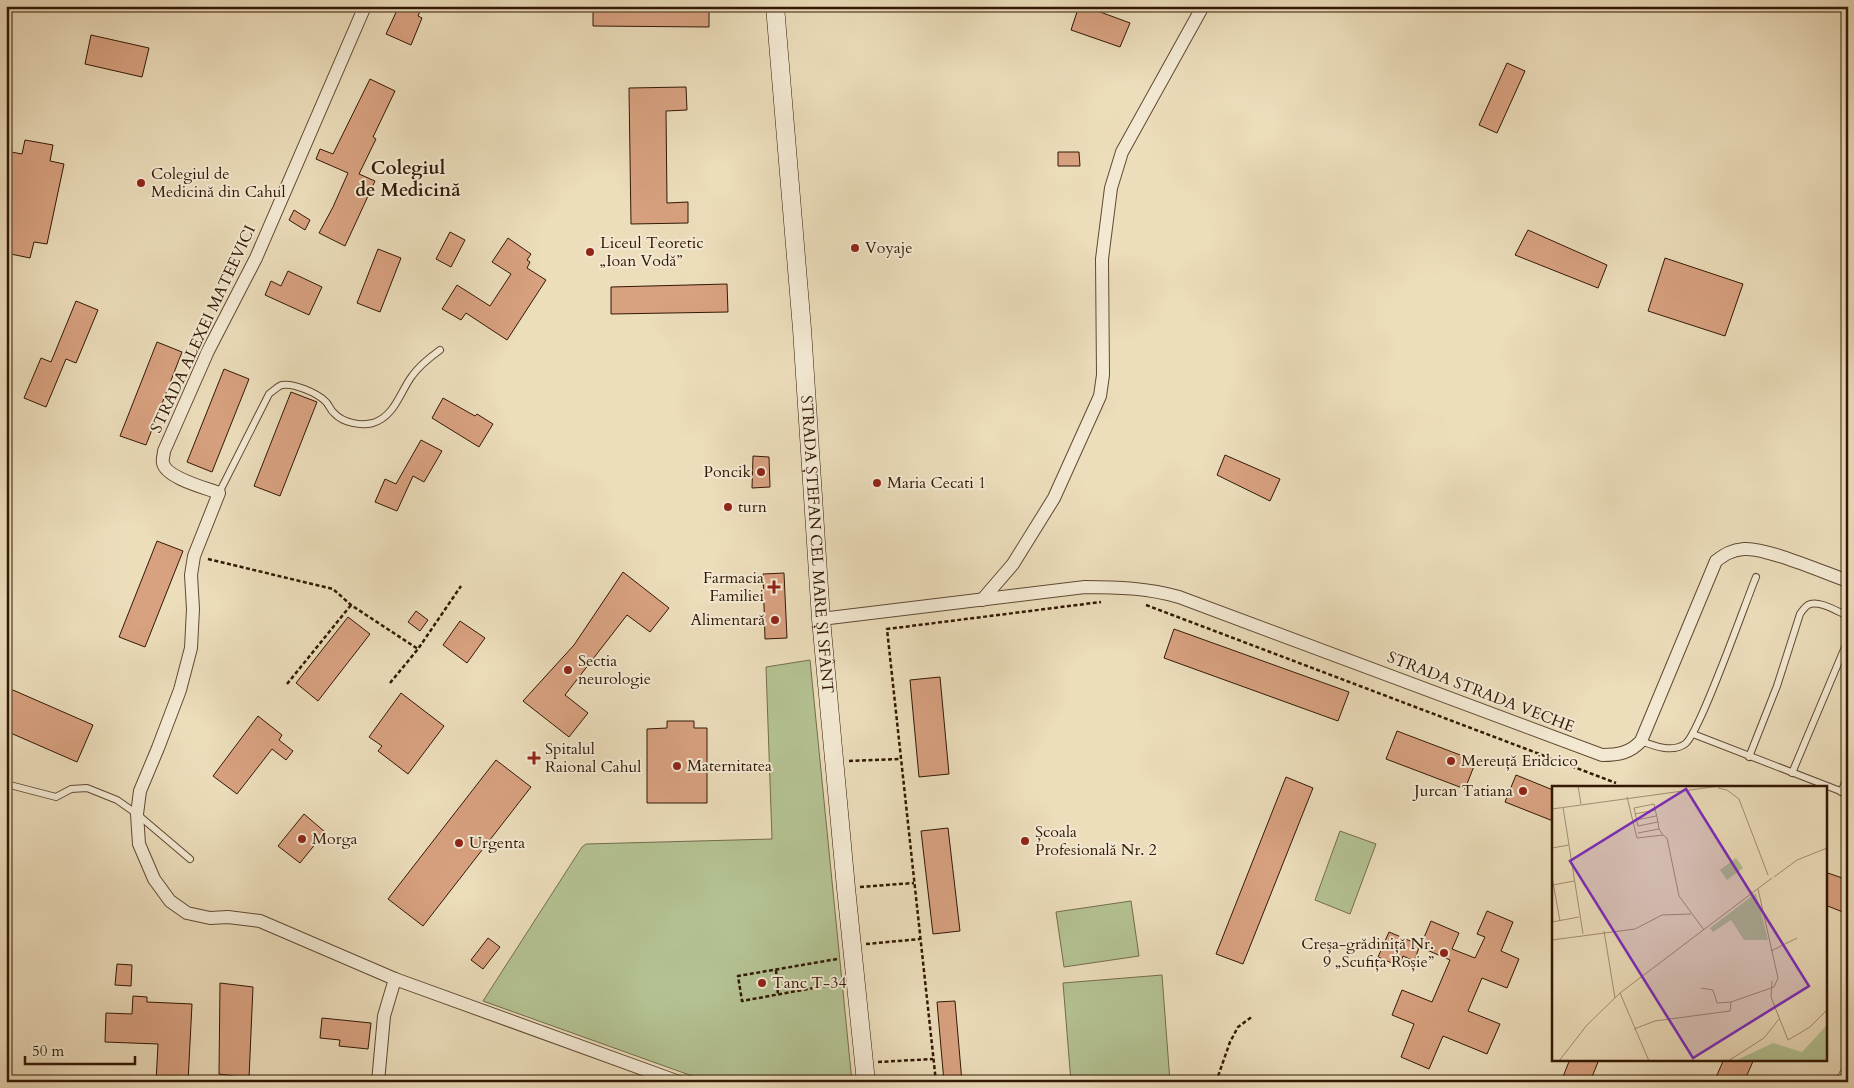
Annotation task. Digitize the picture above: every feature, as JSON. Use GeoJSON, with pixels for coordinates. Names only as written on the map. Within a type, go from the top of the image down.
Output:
{"type":"FeatureCollection","features":[{"type":"Feature","properties":{"kind":"main road","name":"STRADA ȘTEFAN CEL MARE ȘI SFÂNT"},"geometry":{"type":"LineString","coordinates":[[775,6],[803,338],[821,620],[866,1082]]}},
{"type":"Feature","properties":{"kind":"main road"},"geometry":{"type":"LineString","coordinates":[[1845,1082],[1848,1076]]}},
{"type":"Feature","properties":{"kind":"street","name":"STRADA ALEXEI MATEEVICI"},"geometry":{"type":"LineString","coordinates":[[219,493],[168,472],[163,463],[164,451],[208,351],[256,258],[365,6]]}},
{"type":"Feature","properties":{"kind":"street"},"geometry":{"type":"LineString","coordinates":[[982,600],[1013,564],[1054,498],[1100,396],[1103,375],[1102,259],[1111,188],[1122,152],[1203,6]]}},
{"type":"Feature","properties":{"kind":"street"},"geometry":{"type":"LineString","coordinates":[[219,493],[194,556],[191,575],[193,609],[191,648],[180,690],[140,791],[137,814],[139,844],[154,879],[170,901],[187,913],[210,918],[228,917],[260,921],[395,979],[679,1082]]}},
{"type":"Feature","properties":{"kind":"street"},"geometry":{"type":"LineString","coordinates":[[1641,741],[1716,561],[1728,552],[1746,548],[1771,554],[1848,582]]}},
{"type":"Feature","properties":{"kind":"street","name":"STRADA STRADA VECHE"},"geometry":{"type":"LineString","coordinates":[[821,620],[1085,587],[1121,587],[1160,591],[1179,596],[1602,755],[1618,755],[1634,749],[1641,741]]}},
{"type":"Feature","properties":{"kind":"street"},"geometry":{"type":"LineString","coordinates":[[378,1082],[384,1016],[395,979]]}},
{"type":"Feature","properties":{"kind":"lane"},"geometry":{"type":"LineString","coordinates":[[219,493],[269,394],[282,385],[314,392],[326,401],[335,415],[356,425],[373,423],[385,417],[394,407],[412,376],[428,359],[440,350]]}},
{"type":"Feature","properties":{"kind":"lane"},"geometry":{"type":"LineString","coordinates":[[1641,741],[1661,748],[1673,748],[1686,744],[1693,734],[1704,710],[1756,577]]}},
{"type":"Feature","properties":{"kind":"lane"},"geometry":{"type":"LineString","coordinates":[[1749,757],[1777,686],[1800,614],[1806,606],[1819,604],[1848,616]]}},
{"type":"Feature","properties":{"kind":"lane"},"geometry":{"type":"LineString","coordinates":[[1792,773],[1848,640]]}},
{"type":"Feature","properties":{"kind":"lane"},"geometry":{"type":"LineString","coordinates":[[1693,734],[1826,786]]}},
{"type":"Feature","properties":{"kind":"lane"},"geometry":{"type":"LineString","coordinates":[[1826,786],[1844,793],[1848,776]]}},
{"type":"Feature","properties":{"kind":"lane"},"geometry":{"type":"LineString","coordinates":[[6,784],[56,797],[71,788],[87,788],[117,800],[137,814],[190,859]]}},
{"type":"Feature","properties":{"kind":"path"},"geometry":{"type":"LineString","coordinates":[[194,556],[333,589],[351,605],[418,649]]}},
{"type":"Feature","properties":{"kind":"path"},"geometry":{"type":"LineString","coordinates":[[390,682],[418,649],[461,586]]}},
{"type":"Feature","properties":{"kind":"path"},"geometry":{"type":"LineString","coordinates":[[936,1082],[887,629],[1103,601]]}},
{"type":"Feature","properties":{"kind":"path"},"geometry":{"type":"LineString","coordinates":[[1141,604],[1166,611],[1616,783]]}},
{"type":"Feature","properties":{"kind":"path"},"geometry":{"type":"LineString","coordinates":[[287,684],[351,605]]}},
{"type":"Feature","properties":{"kind":"path"},"geometry":{"type":"LineString","coordinates":[[834,762],[901,759]]}},
{"type":"Feature","properties":{"kind":"path"},"geometry":{"type":"LineString","coordinates":[[846,888],[914,883]]}},
{"type":"Feature","properties":{"kind":"path"},"geometry":{"type":"LineString","coordinates":[[856,981],[742,1001],[738,976],[776,970],[853,951],[920,939]]}},
{"type":"Feature","properties":{"kind":"path"},"geometry":{"type":"LineString","coordinates":[[776,970],[778,995]]}},
{"type":"Feature","properties":{"kind":"path"},"geometry":{"type":"LineString","coordinates":[[1216,1082],[1230,1042],[1238,1027],[1253,1016]]}},
{"type":"Feature","properties":{"kind":"path"},"geometry":{"type":"LineString","coordinates":[[864,1063],[933,1059]]}},
{"type":"Feature","properties":{"kind":"green space"},"geometry":{"type":"Polygon","coordinates":[[[810,660],[852,1082],[709,1082],[483,1001],[582,847],[586,844],[772,839],[766,667],[810,660]]]}},
{"type":"Feature","properties":{"kind":"green space"},"geometry":{"type":"Polygon","coordinates":[[[1340,831],[1376,844],[1350,914],[1315,900],[1340,831]]]}},
{"type":"Feature","properties":{"kind":"green space"},"geometry":{"type":"Polygon","coordinates":[[[1131,901],[1139,956],[1064,967],[1056,912],[1131,901]]]}},
{"type":"Feature","properties":{"kind":"green space"},"geometry":{"type":"Polygon","coordinates":[[[1162,975],[1170,1082],[1071,1082],[1063,983],[1162,975]]]}},
{"type":"Feature","properties":{"kind":"building"},"geometry":{"type":"Polygon","coordinates":[[[399,6],[422,6],[418,16],[422,18],[411,45],[386,34],[399,6]]]}},
{"type":"Feature","properties":{"kind":"building"},"geometry":{"type":"Polygon","coordinates":[[[593,6],[709,6],[709,27],[593,26],[593,6]]]}},
{"type":"Feature","properties":{"kind":"building"},"geometry":{"type":"Polygon","coordinates":[[[1079,6],[1084,6],[1130,23],[1120,47],[1071,30],[1079,6]]]}},
{"type":"Feature","properties":{"kind":"building"},"geometry":{"type":"Polygon","coordinates":[[[91,35],[149,48],[142,77],[85,64],[91,35]]]}},
{"type":"Feature","properties":{"kind":"building"},"geometry":{"type":"Polygon","coordinates":[[[1507,63],[1525,71],[1497,133],[1479,125],[1507,63]]]}},
{"type":"Feature","properties":{"kind":"building"},"geometry":{"type":"Polygon","coordinates":[[[370,79],[395,91],[373,137],[376,139],[359,174],[375,181],[345,246],[319,233],[348,173],[316,159],[320,149],[333,154],[370,79]]]}},
{"type":"Feature","properties":{"kind":"building"},"geometry":{"type":"Polygon","coordinates":[[[686,87],[687,110],[666,111],[667,203],[688,202],[688,223],[631,224],[629,88],[686,87]]]}},
{"type":"Feature","properties":{"kind":"building"},"geometry":{"type":"Polygon","coordinates":[[[25,140],[53,145],[50,161],[64,164],[47,244],[34,242],[30,258],[6,253],[6,151],[22,154],[25,140]]]}},
{"type":"Feature","properties":{"kind":"building"},"geometry":{"type":"Polygon","coordinates":[[[1058,152],[1079,152],[1080,166],[1058,166],[1058,152]]]}},
{"type":"Feature","properties":{"kind":"building"},"geometry":{"type":"Polygon","coordinates":[[[294,210],[310,220],[305,230],[289,220],[294,210]]]}},
{"type":"Feature","properties":{"kind":"building"},"geometry":{"type":"Polygon","coordinates":[[[1528,230],[1607,265],[1598,288],[1515,255],[1528,230]]]}},
{"type":"Feature","properties":{"kind":"building"},"geometry":{"type":"Polygon","coordinates":[[[450,232],[465,240],[451,267],[436,259],[450,232]]]}},
{"type":"Feature","properties":{"kind":"building"},"geometry":{"type":"Polygon","coordinates":[[[508,238],[531,254],[527,260],[530,262],[527,268],[546,280],[507,340],[466,313],[461,320],[442,309],[457,285],[490,306],[511,274],[492,262],[508,238]]]}},
{"type":"Feature","properties":{"kind":"building"},"geometry":{"type":"Polygon","coordinates":[[[378,249],[401,258],[380,312],[357,303],[378,249]]]}},
{"type":"Feature","properties":{"kind":"building"},"geometry":{"type":"Polygon","coordinates":[[[1665,258],[1743,284],[1725,336],[1648,311],[1665,258]]]}},
{"type":"Feature","properties":{"kind":"building"},"geometry":{"type":"Polygon","coordinates":[[[288,271],[322,287],[309,315],[265,295],[271,281],[281,286],[288,271]]]}},
{"type":"Feature","properties":{"kind":"building"},"geometry":{"type":"Polygon","coordinates":[[[727,284],[728,312],[611,314],[611,287],[727,284]]]}},
{"type":"Feature","properties":{"kind":"building"},"geometry":{"type":"Polygon","coordinates":[[[76,301],[98,310],[76,363],[66,359],[46,407],[24,398],[41,358],[51,362],[76,301]]]}},
{"type":"Feature","properties":{"kind":"building"},"geometry":{"type":"Polygon","coordinates":[[[157,342],[182,352],[146,445],[120,436],[157,342]]]}},
{"type":"Feature","properties":{"kind":"building"},"geometry":{"type":"Polygon","coordinates":[[[224,369],[249,379],[212,472],[187,462],[224,369]]]}},
{"type":"Feature","properties":{"kind":"building"},"geometry":{"type":"Polygon","coordinates":[[[291,392],[317,402],[280,496],[254,486],[291,392]]]}},
{"type":"Feature","properties":{"kind":"building"},"geometry":{"type":"Polygon","coordinates":[[[443,398],[493,424],[479,447],[432,418],[443,398]]]}},
{"type":"Feature","properties":{"kind":"building"},"geometry":{"type":"Polygon","coordinates":[[[421,440],[442,451],[424,482],[413,476],[397,511],[375,502],[385,479],[396,484],[421,440]]]}},
{"type":"Feature","properties":{"kind":"building"},"geometry":{"type":"Polygon","coordinates":[[[1225,455],[1280,479],[1270,501],[1217,475],[1225,455]]]}},
{"type":"Feature","properties":{"kind":"building","name":"Poncik"},"geometry":{"type":"Polygon","coordinates":[[[753,456],[769,457],[770,487],[752,488],[753,456]]]}},
{"type":"Feature","properties":{"kind":"building"},"geometry":{"type":"Polygon","coordinates":[[[157,541],[183,551],[145,647],[119,637],[157,541]]]}},
{"type":"Feature","properties":{"kind":"building","name":"Sectia neurologie"},"geometry":{"type":"Polygon","coordinates":[[[623,572],[669,608],[650,632],[627,615],[565,695],[588,713],[569,737],[523,701],[574,645],[623,572]]]}},
{"type":"Feature","properties":{"kind":"building"},"geometry":{"type":"Polygon","coordinates":[[[784,573],[787,638],[765,639],[763,574],[784,573]]]}},
{"type":"Feature","properties":{"kind":"building"},"geometry":{"type":"Polygon","coordinates":[[[416,611],[428,620],[420,631],[408,622],[416,611]]]}},
{"type":"Feature","properties":{"kind":"building"},"geometry":{"type":"Polygon","coordinates":[[[348,617],[370,634],[318,701],[296,683],[348,617]]]}},
{"type":"Feature","properties":{"kind":"building"},"geometry":{"type":"Polygon","coordinates":[[[460,621],[485,638],[467,663],[443,645],[460,621]]]}},
{"type":"Feature","properties":{"kind":"building"},"geometry":{"type":"Polygon","coordinates":[[[1174,629],[1349,692],[1338,721],[1164,658],[1174,629]]]}},
{"type":"Feature","properties":{"kind":"building"},"geometry":{"type":"Polygon","coordinates":[[[940,677],[949,774],[919,777],[910,680],[940,677]]]}},
{"type":"Feature","properties":{"kind":"building"},"geometry":{"type":"Polygon","coordinates":[[[6,687],[93,725],[77,762],[6,731],[6,687]]]}},
{"type":"Feature","properties":{"kind":"building"},"geometry":{"type":"Polygon","coordinates":[[[401,693],[444,726],[408,774],[378,751],[382,746],[369,737],[401,693]]]}},
{"type":"Feature","properties":{"kind":"building"},"geometry":{"type":"Polygon","coordinates":[[[258,716],[282,735],[279,740],[293,751],[286,760],[272,749],[237,794],[213,776],[258,716]]]}},
{"type":"Feature","properties":{"kind":"building","name":"Maternitatea"},"geometry":{"type":"Polygon","coordinates":[[[667,721],[694,721],[694,728],[707,728],[707,803],[647,803],[647,729],[667,728],[667,721]]]}},
{"type":"Feature","properties":{"kind":"building"},"geometry":{"type":"Polygon","coordinates":[[[1397,731],[1476,761],[1465,789],[1386,759],[1397,731]]]}},
{"type":"Feature","properties":{"kind":"building","name":"Urgenta"},"geometry":{"type":"Polygon","coordinates":[[[496,760],[531,787],[423,926],[388,899],[496,760]]]}},
{"type":"Feature","properties":{"kind":"building"},"geometry":{"type":"Polygon","coordinates":[[[1516,775],[1552,790],[1552,821],[1505,802],[1516,775]]]}},
{"type":"Feature","properties":{"kind":"building"},"geometry":{"type":"Polygon","coordinates":[[[1286,777],[1313,788],[1243,964],[1216,954],[1286,777]]]}},
{"type":"Feature","properties":{"kind":"building","name":"Morga"},"geometry":{"type":"Polygon","coordinates":[[[304,814],[325,832],[300,863],[278,846],[304,814]]]}},
{"type":"Feature","properties":{"kind":"building"},"geometry":{"type":"Polygon","coordinates":[[[948,828],[960,931],[933,934],[921,831],[948,828]]]}},
{"type":"Feature","properties":{"kind":"building"},"geometry":{"type":"Polygon","coordinates":[[[1826,872],[1848,880],[1848,914],[1826,905],[1826,872]]]}},
{"type":"Feature","properties":{"kind":"building"},"geometry":{"type":"Polygon","coordinates":[[[1487,911],[1513,922],[1501,951],[1519,959],[1507,988],[1482,978],[1468,1011],[1500,1024],[1487,1054],[1443,1036],[1429,1069],[1401,1057],[1414,1024],[1392,1015],[1402,990],[1432,1002],[1450,960],[1420,947],[1431,921],[1459,933],[1452,949],[1475,958],[1485,937],[1477,934],[1487,911]]]}},
{"type":"Feature","properties":{"kind":"building"},"geometry":{"type":"Polygon","coordinates":[[[1389,932],[1420,945],[1414,961],[1403,956],[1399,966],[1378,957],[1389,932]]]}},
{"type":"Feature","properties":{"kind":"building"},"geometry":{"type":"Polygon","coordinates":[[[488,938],[500,947],[483,969],[471,960],[488,938]]]}},
{"type":"Feature","properties":{"kind":"building"},"geometry":{"type":"Polygon","coordinates":[[[117,964],[132,965],[131,986],[115,985],[117,964]]]}},
{"type":"Feature","properties":{"kind":"building"},"geometry":{"type":"Polygon","coordinates":[[[220,983],[253,987],[249,1078],[219,1074],[220,983]]]}},
{"type":"Feature","properties":{"kind":"building"},"geometry":{"type":"Polygon","coordinates":[[[133,996],[147,997],[147,1002],[192,1004],[188,1082],[156,1082],[158,1044],[105,1042],[106,1013],[132,1014],[133,996]]]}},
{"type":"Feature","properties":{"kind":"building"},"geometry":{"type":"Polygon","coordinates":[[[955,1001],[962,1082],[944,1082],[937,1002],[955,1001]]]}},
{"type":"Feature","properties":{"kind":"building"},"geometry":{"type":"Polygon","coordinates":[[[322,1018],[371,1023],[368,1049],[339,1046],[340,1040],[320,1038],[322,1018]]]}},
{"type":"Feature","properties":{"kind":"building"},"geometry":{"type":"Polygon","coordinates":[[[1570,1060],[1593,1060],[1598,1062],[1590,1082],[1561,1082],[1570,1060]]]}},
{"type":"Feature","properties":{"kind":"building"},"geometry":{"type":"Polygon","coordinates":[[[1724,1060],[1754,1060],[1744,1082],[1714,1082],[1724,1060]]]}},
{"type":"Feature","properties":{"kind":"place","name":"Colegiul de Medicină din Cahul"},"geometry":{"type":"Point","coordinates":[141,183]}},
{"type":"Feature","properties":{"kind":"place","name":"Voyaje"},"geometry":{"type":"Point","coordinates":[855,248]}},
{"type":"Feature","properties":{"kind":"place","name":"Liceul Teoretic „Ioan Vodă”"},"geometry":{"type":"Point","coordinates":[590,252]}},
{"type":"Feature","properties":{"kind":"place","name":"Poncik"},"geometry":{"type":"Point","coordinates":[761,472]}},
{"type":"Feature","properties":{"kind":"place","name":"Maria Cecati 1"},"geometry":{"type":"Point","coordinates":[877,483]}},
{"type":"Feature","properties":{"kind":"place","name":"turn"},"geometry":{"type":"Point","coordinates":[728,507]}},
{"type":"Feature","properties":{"kind":"place","name":"Farmacia Familiei"},"geometry":{"type":"Point","coordinates":[774,587]}},
{"type":"Feature","properties":{"kind":"place","name":"Alimentară"},"geometry":{"type":"Point","coordinates":[775,620]}},
{"type":"Feature","properties":{"kind":"place","name":"Sectia neurologie"},"geometry":{"type":"Point","coordinates":[568,670]}},
{"type":"Feature","properties":{"kind":"place","name":"Spitalul Raional Cahul"},"geometry":{"type":"Point","coordinates":[534,758]}},
{"type":"Feature","properties":{"kind":"place","name":"Mereuță Eridcico"},"geometry":{"type":"Point","coordinates":[1451,761]}},
{"type":"Feature","properties":{"kind":"place","name":"Maternitatea"},"geometry":{"type":"Point","coordinates":[677,766]}},
{"type":"Feature","properties":{"kind":"place","name":"Jurcan Tatiana"},"geometry":{"type":"Point","coordinates":[1523,791]}},
{"type":"Feature","properties":{"kind":"place","name":"Morga"},"geometry":{"type":"Point","coordinates":[302,839]}},
{"type":"Feature","properties":{"kind":"place","name":"Școala Profesională Nr. 2"},"geometry":{"type":"Point","coordinates":[1025,841]}},
{"type":"Feature","properties":{"kind":"place","name":"Urgenta"},"geometry":{"type":"Point","coordinates":[459,843]}},
{"type":"Feature","properties":{"kind":"place","name":"Creșa-grădiniță Nr. 9 „Scufița Roșie”"},"geometry":{"type":"Point","coordinates":[1444,953]}},
{"type":"Feature","properties":{"kind":"place","name":"Tanc T-34"},"geometry":{"type":"Point","coordinates":[762,983]}},
{"type":"Feature","properties":{"kind":"district","name":"Colegiul de Medicină"},"geometry":{"type":"Point","coordinates":[408,179]}}]}
